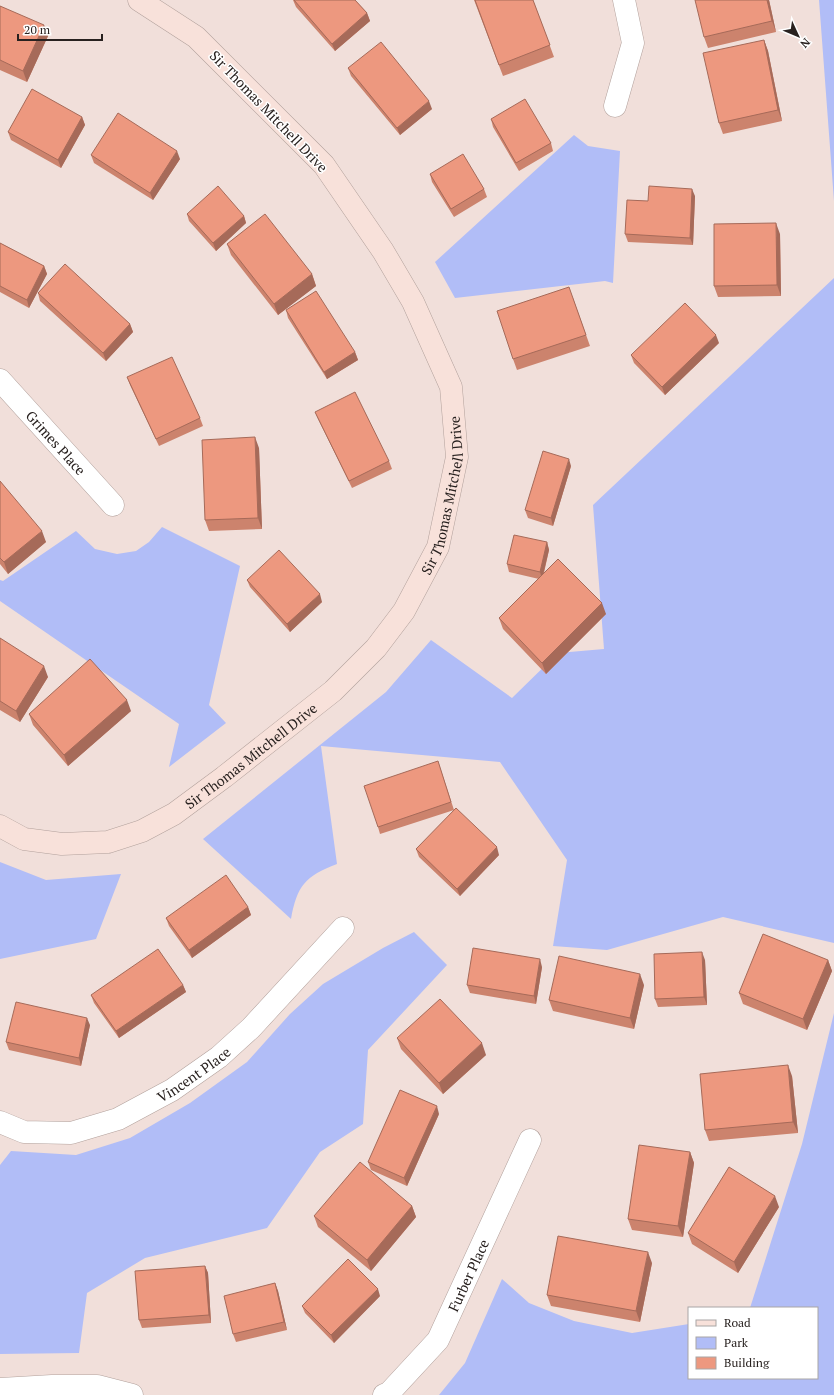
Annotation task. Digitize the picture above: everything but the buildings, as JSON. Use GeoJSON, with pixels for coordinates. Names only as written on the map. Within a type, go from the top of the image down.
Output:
{"type":"FeatureCollection","features":[{"type":"Feature","properties":{"kind":"street","name":"Sir Thomas Mitchell Drive"},"geometry":{"type":"LineString","coordinates":[[0,826],[24,839],[62,844],[108,842],[142,831],[174,814],[187,805],[332,691],[376,648],[404,611],[438,547],[457,456],[451,387],[413,302],[383,251],[324,165],[196,37],[139,0]]}},
{"type":"Feature","properties":{"kind":"street"},"geometry":{"type":"LineString","coordinates":[[615,106],[633,43],[624,0]]}},
{"type":"Feature","properties":{"kind":"street","name":"Grimes Place"},"geometry":{"type":"LineString","coordinates":[[0,380],[113,505]]}},
{"type":"Feature","properties":{"kind":"street","name":"Vincent Place"},"geometry":{"type":"LineString","coordinates":[[0,1122],[24,1132],[71,1132],[118,1119],[172,1090],[220,1057],[251,1028],[343,928]]}},
{"type":"Feature","properties":{"kind":"street","name":"Furber Place"},"geometry":{"type":"LineString","coordinates":[[384,1395],[389,1393],[438,1340],[530,1140]]}},
{"type":"Feature","properties":{"kind":"street"},"geometry":{"type":"LineString","coordinates":[[0,1389],[52,1386],[97,1386],[132,1395]]}},
{"type":"Feature","properties":{"kind":"green space"},"geometry":{"type":"Polygon","coordinates":[[[819,0],[834,0],[834,201],[819,0]]]}},
{"type":"Feature","properties":{"kind":"green space"},"geometry":{"type":"Polygon","coordinates":[[[574,135],[588,146],[620,151],[613,283],[605,281],[455,298],[435,262],[574,135]]]}},
{"type":"Feature","properties":{"kind":"green space"},"geometry":{"type":"Polygon","coordinates":[[[834,278],[834,943],[723,917],[607,950],[553,946],[567,860],[500,762],[321,746],[337,864],[317,873],[304,884],[296,898],[291,919],[203,839],[386,692],[431,640],[512,698],[558,653],[604,649],[593,505],[834,278]]]}},
{"type":"Feature","properties":{"kind":"green space"},"geometry":{"type":"Polygon","coordinates":[[[162,527],[240,566],[209,705],[226,723],[169,767],[179,724],[0,601],[0,580],[3,581],[76,531],[95,549],[117,554],[136,551],[149,542],[162,527]]]}},
{"type":"Feature","properties":{"kind":"green space"},"geometry":{"type":"Polygon","coordinates":[[[0,862],[46,880],[121,874],[96,939],[0,959],[0,862]]]}},
{"type":"Feature","properties":{"kind":"green space"},"geometry":{"type":"Polygon","coordinates":[[[414,932],[447,965],[368,1050],[363,1124],[320,1152],[267,1228],[145,1258],[87,1293],[79,1353],[0,1354],[0,1165],[11,1151],[76,1155],[130,1138],[190,1103],[247,1062],[290,1014],[323,984],[383,948],[414,932]]]}},
{"type":"Feature","properties":{"kind":"green space"},"geometry":{"type":"Polygon","coordinates":[[[834,1013],[834,1395],[439,1395],[465,1363],[502,1279],[529,1303],[574,1321],[632,1333],[688,1324],[688,1379],[818,1379],[818,1307],[750,1307],[802,1144],[834,1013]]]}}]}
